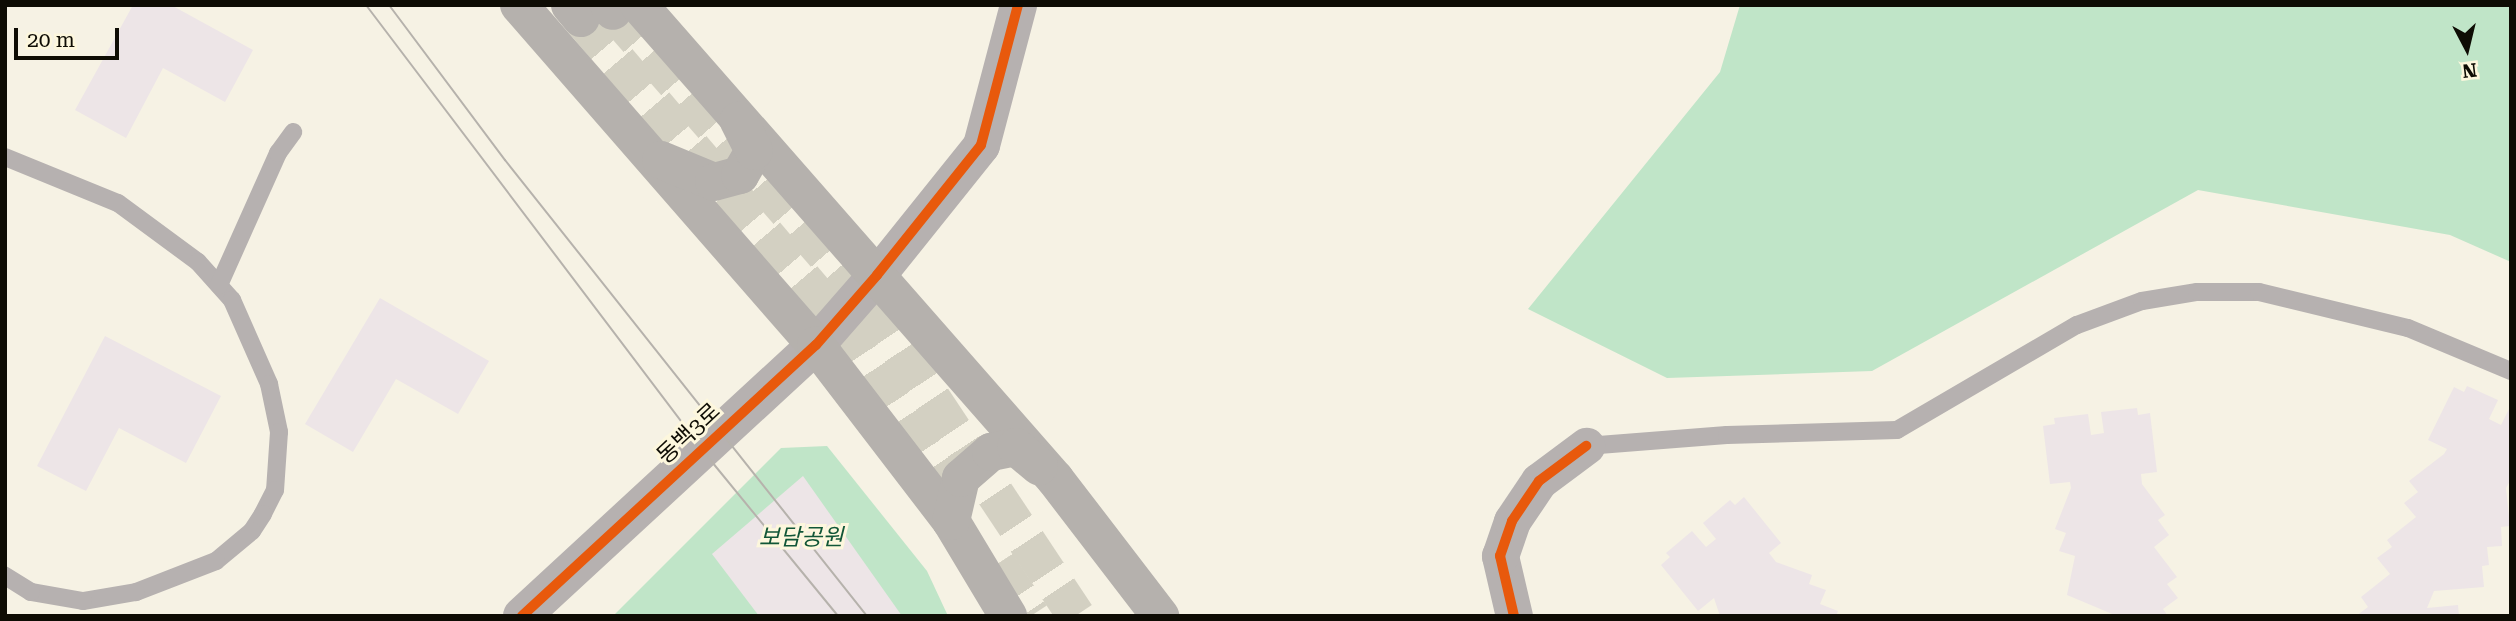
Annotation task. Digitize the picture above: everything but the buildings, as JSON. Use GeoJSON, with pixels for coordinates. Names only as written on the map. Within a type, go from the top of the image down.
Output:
{"type":"FeatureCollection","features":[{"type":"Feature","properties":{"kind":"main road"},"geometry":{"type":"LineString","coordinates":[[519,5],[816,345],[951,521],[1008,616]]}},
{"type":"Feature","properties":{"kind":"main road"},"geometry":{"type":"LineString","coordinates":[[602,9],[735,115],[1055,479],[1160,616]]}},
{"type":"Feature","properties":{"kind":"main road"},"geometry":{"type":"LineString","coordinates":[[650,155],[714,182],[740,175],[754,151],[735,115]]}},
{"type":"Feature","properties":{"kind":"main road"},"geometry":{"type":"LineString","coordinates":[[951,521],[961,478],[991,452],[1016,447],[1055,479]]}},
{"type":"Feature","properties":{"kind":"street"},"geometry":{"type":"LineString","coordinates":[[877,275],[982,145],[1018,5]]}},
{"type":"Feature","properties":{"kind":"street","name":"동백3로"},"geometry":{"type":"LineString","coordinates":[[522,616],[816,345],[877,275]]}},
{"type":"Feature","properties":{"kind":"street"},"geometry":{"type":"LineString","coordinates":[[1514,616],[1500,556],[1512,521],[1539,481],[1587,446]]}},
{"type":"Feature","properties":{"kind":"lane"},"geometry":{"type":"LineString","coordinates":[[219,285],[278,153],[293,132]]}},
{"type":"Feature","properties":{"kind":"lane"},"geometry":{"type":"LineString","coordinates":[[5,157],[118,203],[154,226],[219,285],[232,300],[253,344],[269,384],[279,432],[275,490],[252,531],[216,561],[192,573],[113,598],[54,599],[31,592],[5,576]]}},
{"type":"Feature","properties":{"kind":"lane"},"geometry":{"type":"LineString","coordinates":[[1587,446],[1727,435],[1898,430],[2077,325],[2142,301],[2197,292],[2259,292],[2408,328],[2511,371]]}},
{"type":"Feature","properties":{"kind":"green space"},"geometry":{"type":"Polygon","coordinates":[[[1740,5],[2511,5],[2511,262],[2450,235],[2198,190],[1872,371],[1667,378],[1528,309],[1720,72],[1740,5]]]}},
{"type":"Feature","properties":{"kind":"green space","name":"보담공원"},"geometry":{"type":"Polygon","coordinates":[[[827,446],[927,571],[948,616],[613,616],[781,448],[827,446]]]}},
{"type":"Feature","properties":{"kind":"tunnel"},"geometry":{"type":"LineString","coordinates":[[613,11],[869,304],[1076,616]]}},
{"type":"Feature","properties":{"kind":"tunnel"},"geometry":{"type":"LineString","coordinates":[[581,18],[841,323],[964,513]]}},
{"type":"Feature","properties":{"kind":"tunnel"},"geometry":{"type":"LineString","coordinates":[[997,564],[1031,616]]}},
{"type":"Feature","properties":{"kind":"tram line"},"geometry":{"type":"LineString","coordinates":[[366,5],[712,462],[838,616]]}},
{"type":"Feature","properties":{"kind":"tram line"},"geometry":{"type":"LineString","coordinates":[[389,5],[505,160],[867,616]]}},
{"type":"Feature","properties":{"kind":"cycle path"},"geometry":{"type":"LineString","coordinates":[[522,616],[816,345],[877,275],[981,145],[1018,5]]}},
{"type":"Feature","properties":{"kind":"cycle path"},"geometry":{"type":"LineString","coordinates":[[1514,616],[1500,556],[1512,521],[1539,481],[1586,446]]}}]}
